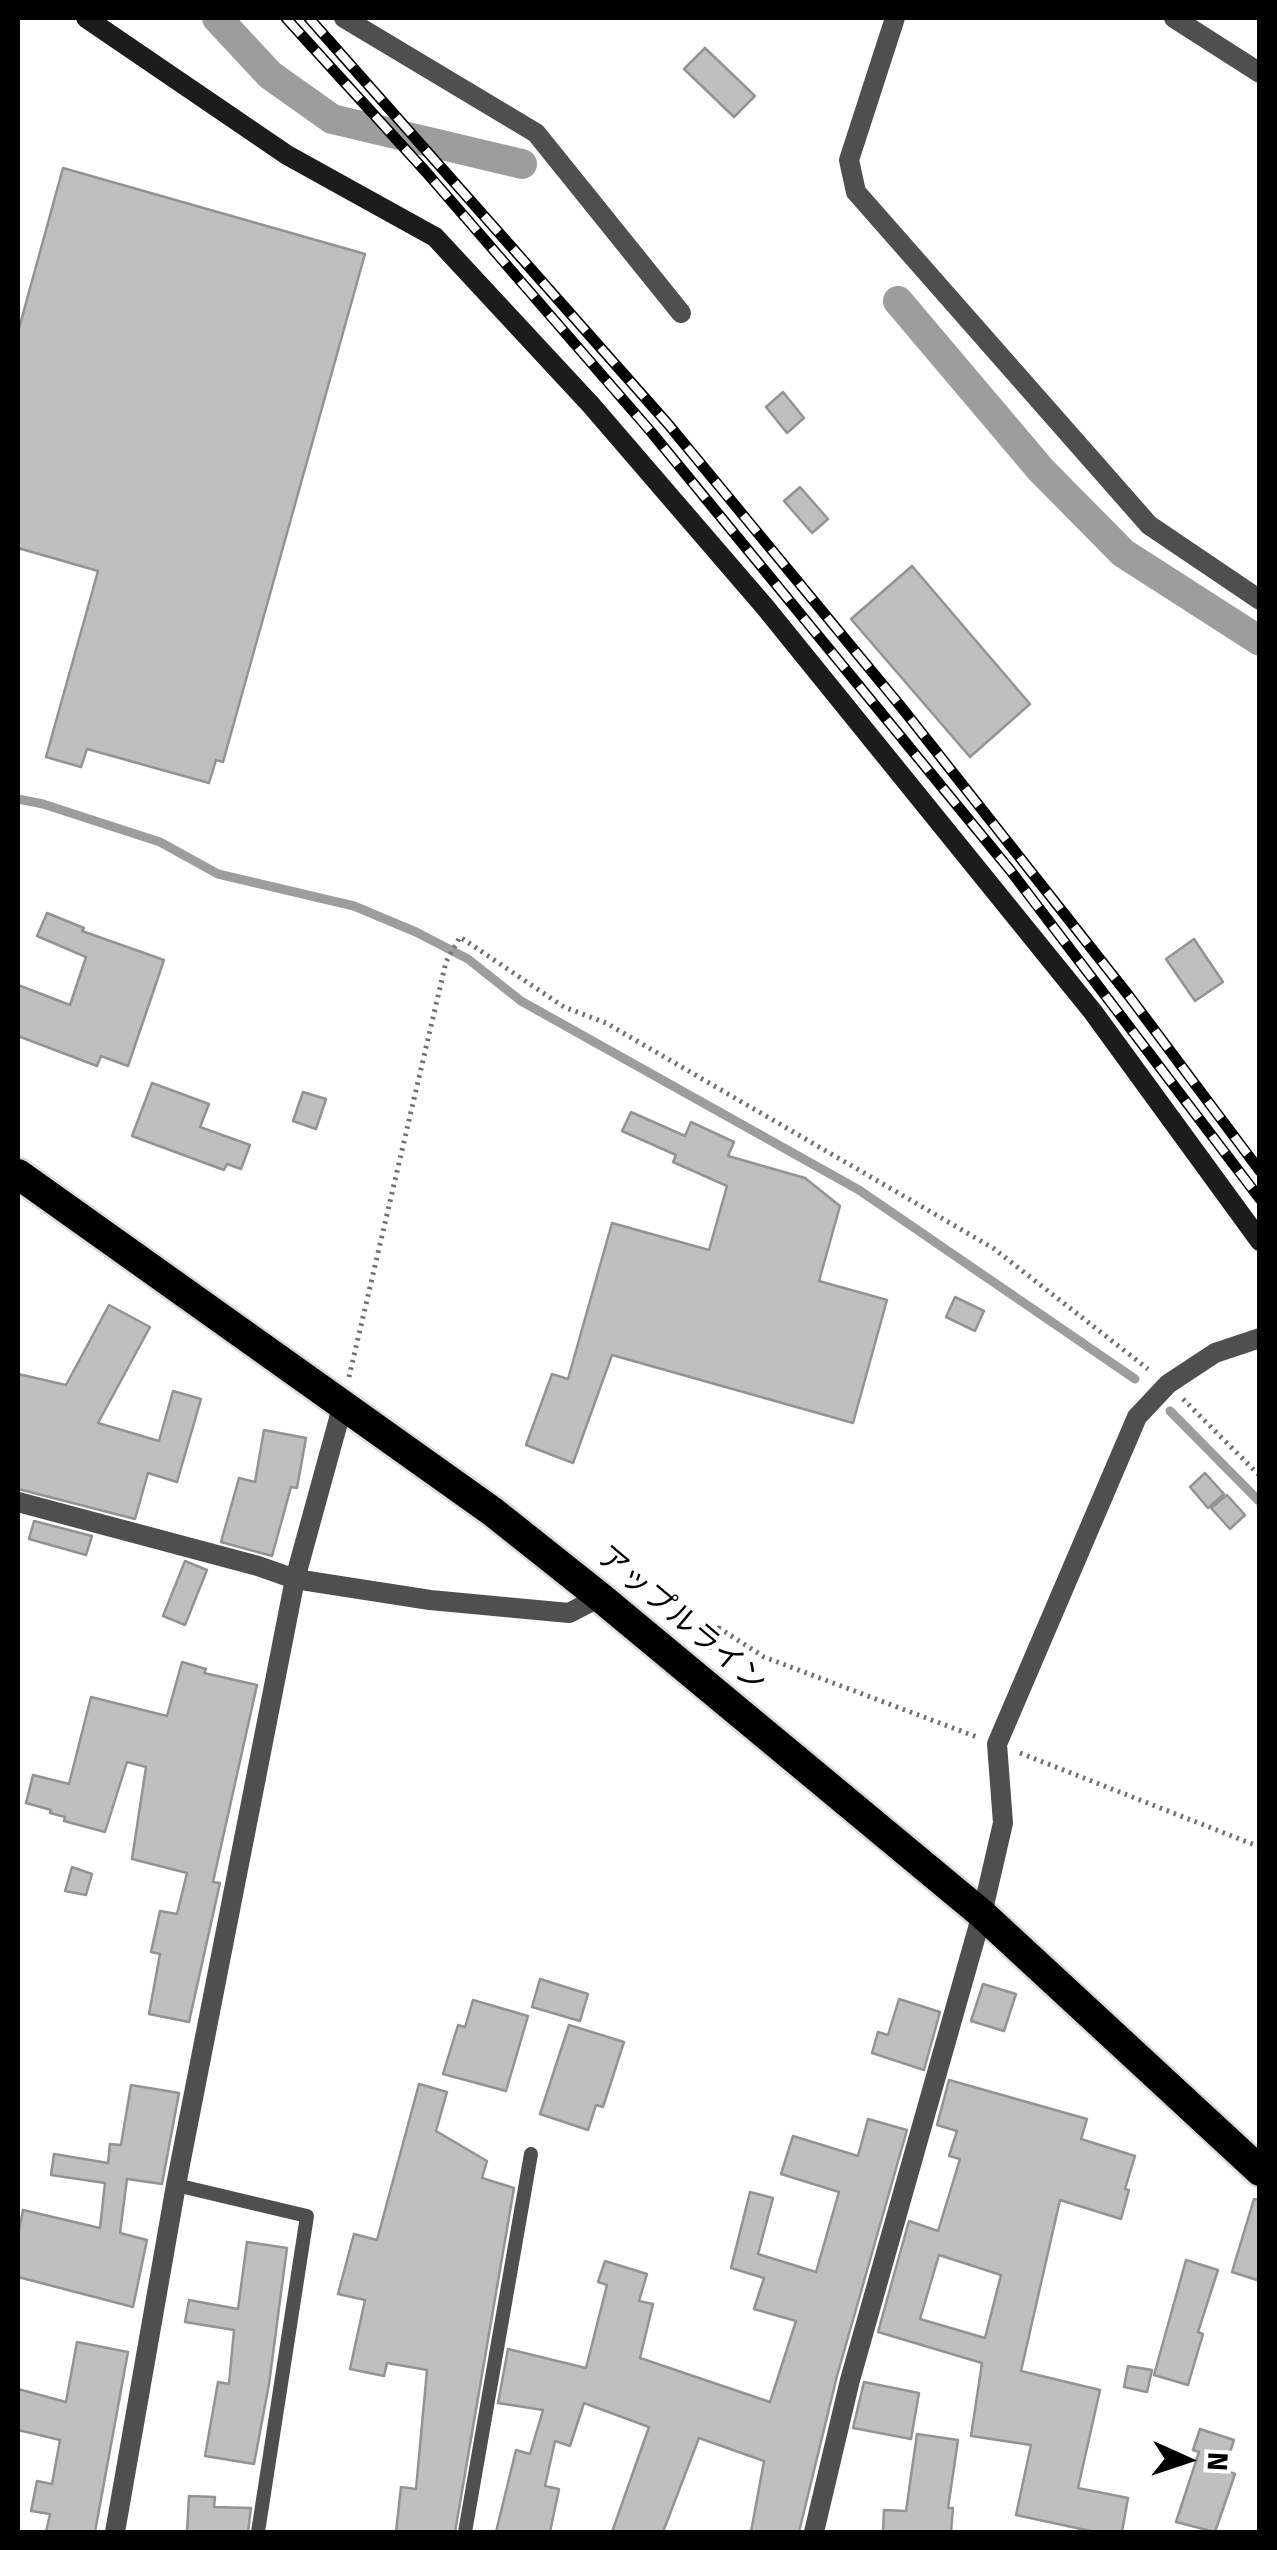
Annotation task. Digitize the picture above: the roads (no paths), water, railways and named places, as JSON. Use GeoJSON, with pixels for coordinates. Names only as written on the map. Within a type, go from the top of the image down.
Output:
{"type":"FeatureCollection","features":[{"type":"Feature","properties":{"kind":"highway","name":"アップルライン"},"geometry":{"type":"LineString","coordinates":[[18,1174],[493,1512],[600,1597],[982,1914],[1260,2171]]}},
{"type":"Feature","properties":{"kind":"street"},"geometry":{"type":"LineString","coordinates":[[86,18],[287,156],[435,237],[591,405],[765,607],[1093,1012],[1260,1240]]}},
{"type":"Feature","properties":{"kind":"street"},"geometry":{"type":"LineString","coordinates":[[344,18],[536,133],[681,313]]}},
{"type":"Feature","properties":{"kind":"street"},"geometry":{"type":"LineString","coordinates":[[896,18],[848,160],[856,192],[1149,525],[1260,600]]}},
{"type":"Feature","properties":{"kind":"street"},"geometry":{"type":"LineString","coordinates":[[1174,18],[1260,73]]}},
{"type":"Feature","properties":{"kind":"street"},"geometry":{"type":"LineString","coordinates":[[814,2532],[850,2380],[982,1914],[1003,1822],[998,1744],[1137,1417],[1168,1384],[1215,1353],[1260,1338]]}},
{"type":"Feature","properties":{"kind":"street"},"geometry":{"type":"LineString","coordinates":[[115,2532],[176,2185],[294,1579],[343,1404]]}},
{"type":"Feature","properties":{"kind":"street"},"geometry":{"type":"LineString","coordinates":[[18,1506],[258,1566],[294,1579],[430,1600],[568,1613],[600,1597]]}},
{"type":"Feature","properties":{"kind":"lane"},"geometry":{"type":"LineString","coordinates":[[464,2532],[531,2154]]}},
{"type":"Feature","properties":{"kind":"lane"},"geometry":{"type":"LineString","coordinates":[[176,2185],[308,2216],[258,2532]]}},
{"type":"Feature","properties":{"kind":"waterway"},"geometry":{"type":"LineString","coordinates":[[217,18],[270,75],[332,119],[522,164]]}},
{"type":"Feature","properties":{"kind":"waterway"},"geometry":{"type":"LineString","coordinates":[[898,301],[1041,470],[1123,553],[1260,641]]}},
{"type":"Feature","properties":{"kind":"waterway"},"geometry":{"type":"LineString","coordinates":[[18,799],[160,842],[218,874],[354,906],[468,959],[521,1001],[859,1190],[1135,1379]]}},
{"type":"Feature","properties":{"kind":"waterway"},"geometry":{"type":"LineString","coordinates":[[1170,1411],[1260,1502]]}},
{"type":"Feature","properties":{"kind":"railway"},"geometry":{"type":"LineString","coordinates":[[286,18],[426,172],[652,433],[1010,870],[1260,1199]]}},
{"type":"Feature","properties":{"kind":"railway"},"geometry":{"type":"LineString","coordinates":[[309,18],[668,424],[902,708],[1129,996],[1260,1171]]}}]}
